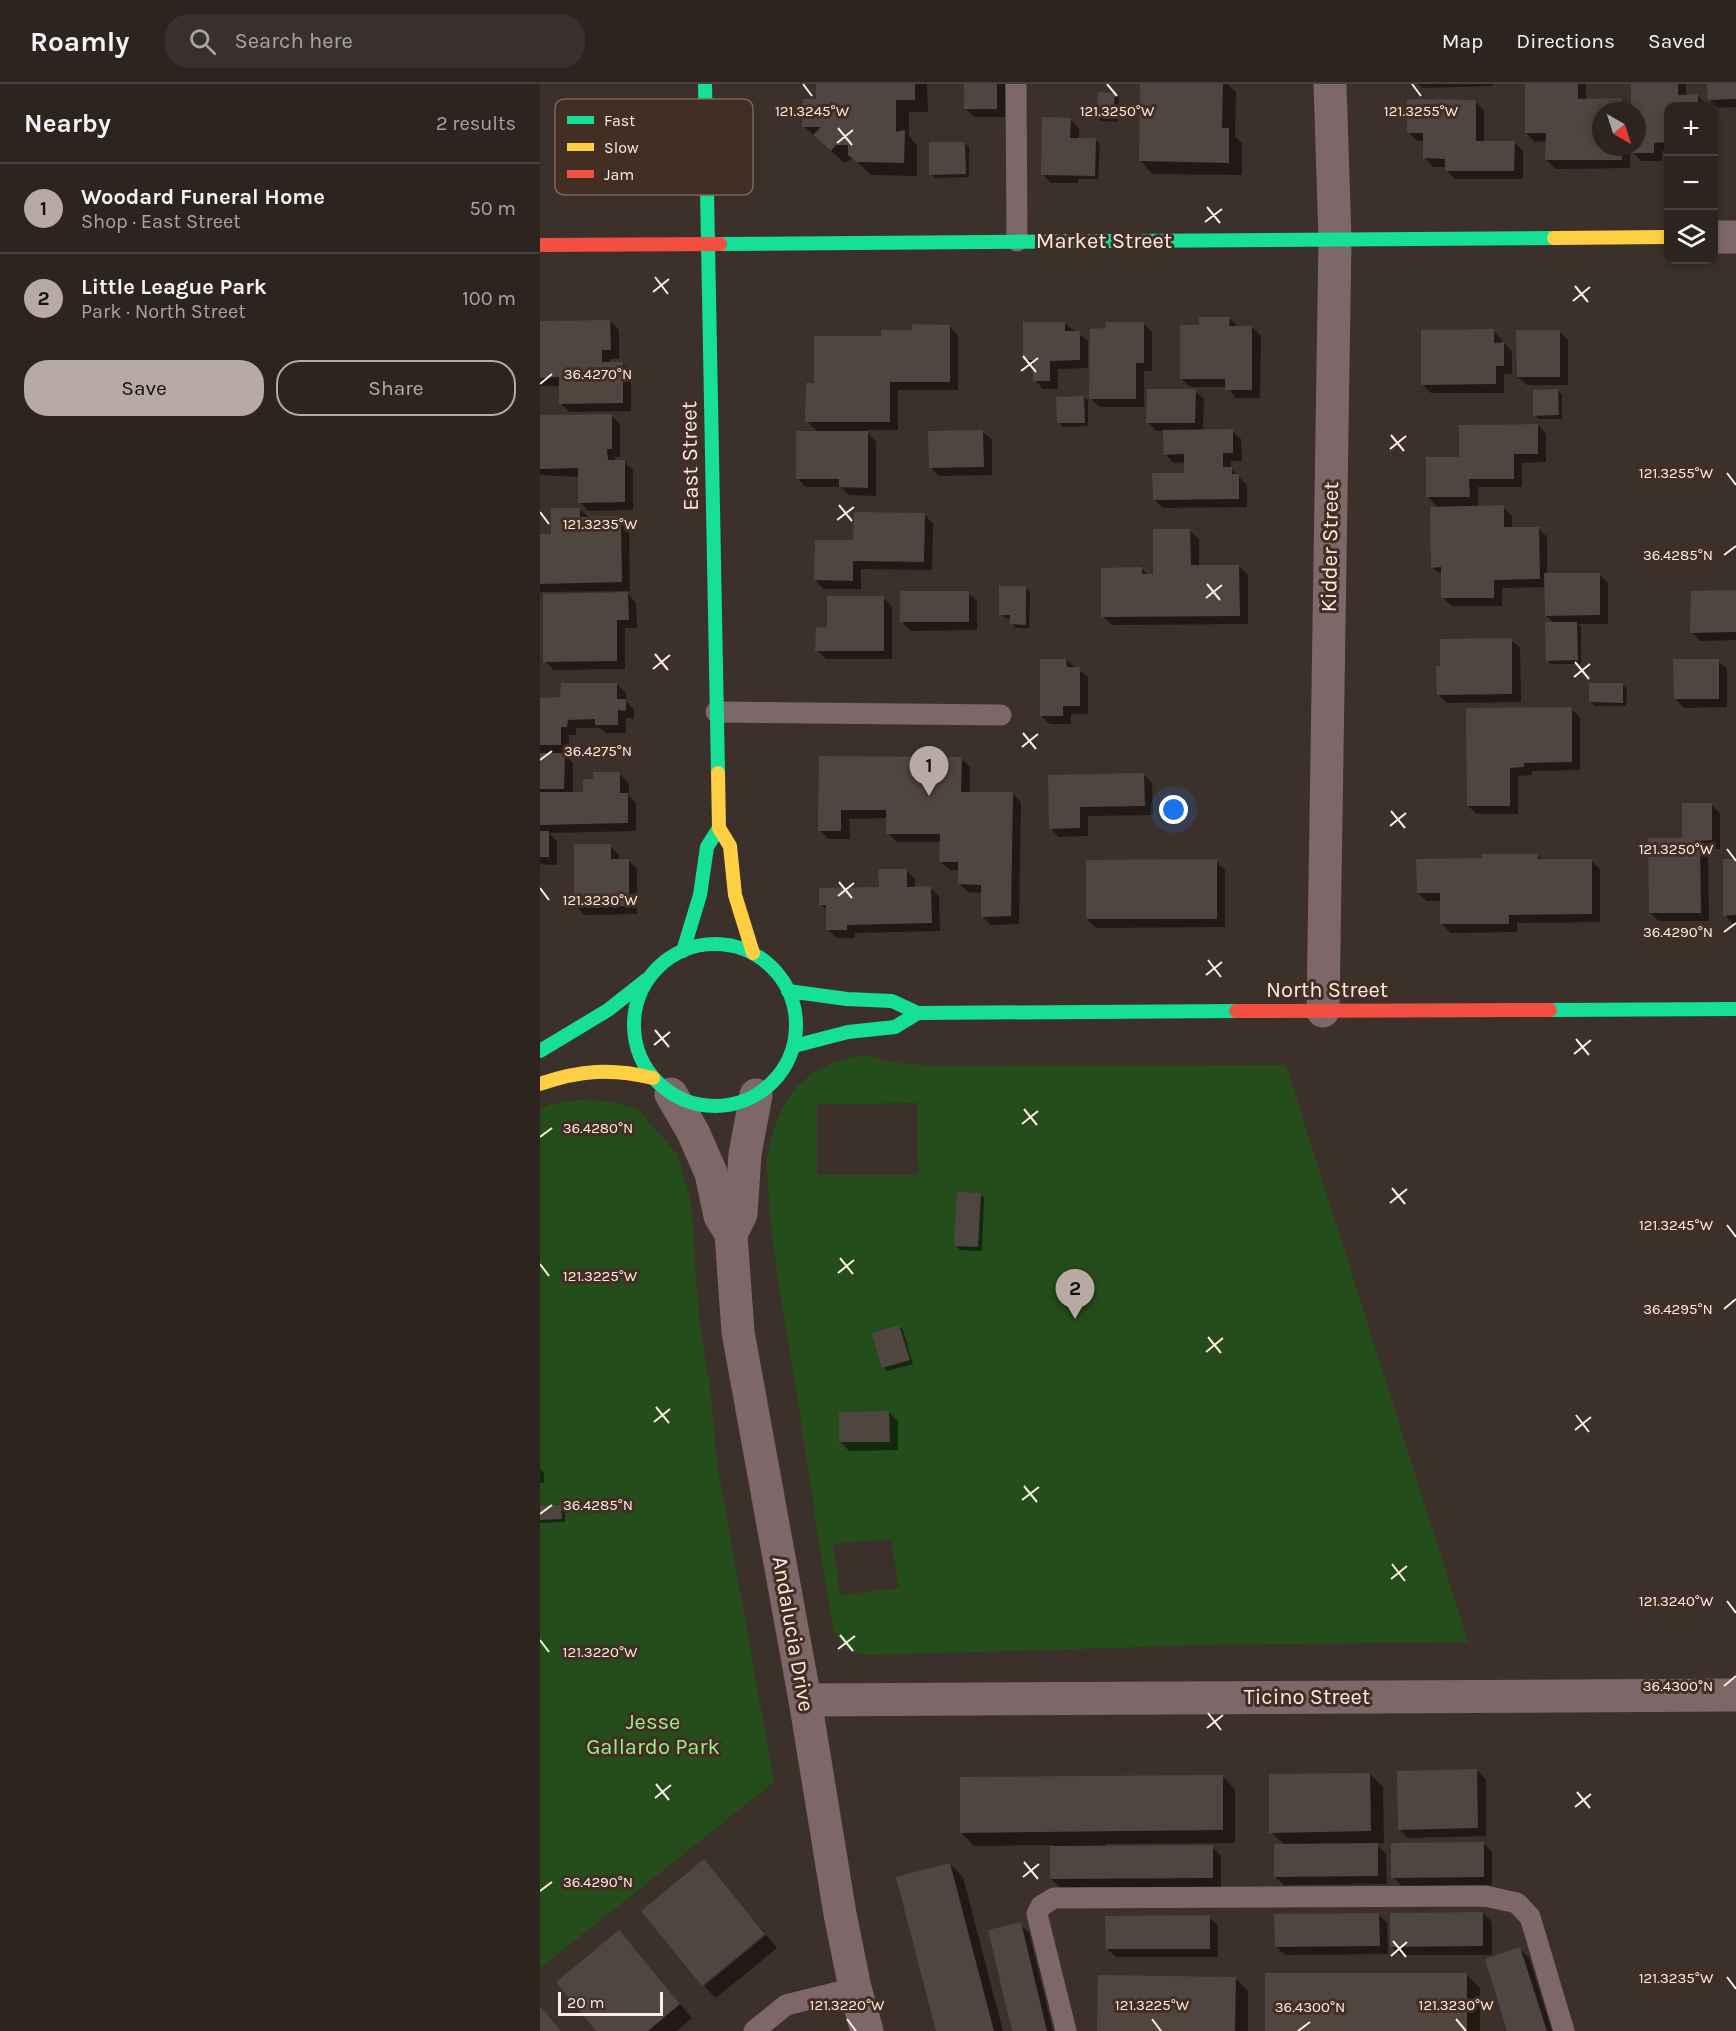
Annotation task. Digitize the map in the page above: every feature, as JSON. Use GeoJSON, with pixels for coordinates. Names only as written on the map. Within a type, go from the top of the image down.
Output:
{"type":"FeatureCollection","features":[{"type":"Feature","properties":{"kind":"street","name":"East Street"},"geometry":{"type":"LineString","coordinates":[[705,84],[705,99]]}},
{"type":"Feature","properties":{"kind":"street","name":"Kidder Street"},"geometry":{"type":"LineString","coordinates":[[1323,1011],[1335,239],[1330,84]]}},
{"type":"Feature","properties":{"kind":"street","name":"East Street"},"geometry":{"type":"LineString","coordinates":[[706,195],[719,828],[730,846],[735,895],[753,953]]}},
{"type":"Feature","properties":{"kind":"street","name":"Market Street"},"geometry":{"type":"LineString","coordinates":[[540,245],[1664,237]]}},
{"type":"Feature","properties":{"kind":"street"},"geometry":{"type":"LineString","coordinates":[[1718,237],[1736,237]]}},
{"type":"Feature","properties":{"kind":"street","name":"East Street"},"geometry":{"type":"LineString","coordinates":[[683,951],[700,895],[707,847],[719,828]]}},
{"type":"Feature","properties":{"kind":"street"},"geometry":{"type":"LineString","coordinates":[[540,1051],[608,1010],[646,980],[662,963],[699,943],[716,941],[736,945],[753,953],[773,970],[788,991],[796,1008],[798,1026],[794,1046],[786,1064],[756,1095],[735,1103],[714,1106],[693,1104],[662,1086],[627,1071],[573,1072],[540,1084]]}},
{"type":"Feature","properties":{"kind":"street"},"geometry":{"type":"LineString","coordinates":[[646,980],[637,1000],[635,1038],[662,1086]]}},
{"type":"Feature","properties":{"kind":"street","name":"North Street"},"geometry":{"type":"LineString","coordinates":[[788,991],[848,999],[892,1001],[918,1013],[1736,1009]]}},
{"type":"Feature","properties":{"kind":"street","name":"North Street"},"geometry":{"type":"LineString","coordinates":[[794,1046],[848,1032],[895,1027],[918,1013]]}},
{"type":"Feature","properties":{"kind":"street","name":"Andalucia Drive"},"geometry":{"type":"LineString","coordinates":[[662,1086],[693,1132],[711,1173],[720,1216],[731,1234],[738,1332],[855,1988],[867,2031]]}},
{"type":"Feature","properties":{"kind":"street","name":"Andalucia Drive"},"geometry":{"type":"LineString","coordinates":[[731,1234],[741,1214],[745,1154],[756,1095]]}},
{"type":"Feature","properties":{"kind":"street","name":"Ticino Street"},"geometry":{"type":"LineString","coordinates":[[805,1700],[1736,1695]]}},
{"type":"Feature","properties":{"kind":"lane"},"geometry":{"type":"LineString","coordinates":[[1016,84],[1017,241]]}},
{"type":"Feature","properties":{"kind":"lane"},"geometry":{"type":"LineString","coordinates":[[716,712],[1001,716]]}},
{"type":"Feature","properties":{"kind":"lane"},"geometry":{"type":"LineString","coordinates":[[1066,2031],[1037,1914],[1041,1906],[1054,1898],[1485,1896],[1517,1904],[1530,1917],[1564,2031]]}},
{"type":"Feature","properties":{"kind":"lane"},"geometry":{"type":"LineString","coordinates":[[753,2031],[786,2005],[855,1988]]}},
{"type":"Feature","properties":{"kind":"green space"},"geometry":{"type":"Polygon","coordinates":[[[866,1055],[889,1062],[931,1066],[1286,1065],[1468,1642],[1210,1645],[871,1655],[857,1653],[847,1648],[833,1627],[827,1594],[774,1252],[767,1164],[774,1131],[789,1097],[812,1074],[845,1059],[866,1055]],[[917,1103],[817,1104],[817,1175],[918,1175],[917,1103]],[[891,1539],[833,1544],[840,1595],[899,1588],[891,1539]]]}},
{"type":"Feature","properties":{"kind":"green space","name":"Jesse Gallardo Park"},"geometry":{"type":"Polygon","coordinates":[[[577,1100],[606,1101],[638,1109],[677,1154],[691,1202],[699,1320],[710,1388],[717,1463],[774,1782],[540,1968],[540,1110],[549,1105],[577,1100]]]}},
{"type":"Feature","properties":{"kind":"building"},"geometry":{"type":"Polygon","coordinates":[[[816,84],[915,84],[915,100],[896,100],[896,132],[905,130],[904,163],[857,162],[848,155],[848,145],[836,145],[831,151],[813,135],[821,127],[802,127],[803,99],[816,99],[816,84]]]}},
{"type":"Feature","properties":{"kind":"building"},"geometry":{"type":"Polygon","coordinates":[[[964,84],[997,84],[997,109],[964,109],[964,84]]]}},
{"type":"Feature","properties":{"kind":"building"},"geometry":{"type":"Polygon","coordinates":[[[1140,84],[1223,84],[1222,128],[1229,128],[1229,163],[1139,161],[1140,84]]]}},
{"type":"Feature","properties":{"kind":"building"},"geometry":{"type":"Polygon","coordinates":[[[1525,84],[1578,84],[1578,99],[1622,98],[1622,102],[1592,102],[1592,156],[1622,156],[1622,160],[1545,160],[1546,133],[1525,133],[1525,84]]]}},
{"type":"Feature","properties":{"kind":"building"},"geometry":{"type":"Polygon","coordinates":[[[1631,84],[1678,84],[1678,95],[1698,94],[1698,102],[1664,102],[1664,142],[1654,143],[1654,153],[1646,153],[1646,102],[1631,102],[1631,84]]]}},
{"type":"Feature","properties":{"kind":"building"},"geometry":{"type":"Polygon","coordinates":[[[1707,84],[1736,84],[1736,99],[1708,100],[1707,84]]]}},
{"type":"Feature","properties":{"kind":"building"},"geometry":{"type":"Polygon","coordinates":[[[1098,92],[1115,93],[1113,119],[1096,117],[1098,92]]]}},
{"type":"Feature","properties":{"kind":"building"},"geometry":{"type":"Polygon","coordinates":[[[1407,99],[1476,100],[1476,141],[1515,141],[1514,171],[1445,171],[1445,159],[1423,158],[1423,133],[1407,133],[1407,99]]]}},
{"type":"Feature","properties":{"kind":"building"},"geometry":{"type":"Polygon","coordinates":[[[1042,117],[1071,118],[1070,138],[1096,138],[1095,176],[1041,175],[1042,117]]]}},
{"type":"Feature","properties":{"kind":"building"},"geometry":{"type":"Polygon","coordinates":[[[929,142],[965,142],[966,174],[929,175],[929,142]]]}},
{"type":"Feature","properties":{"kind":"building"},"geometry":{"type":"Polygon","coordinates":[[[1199,317],[1230,317],[1229,326],[1252,326],[1252,390],[1225,390],[1225,379],[1180,379],[1180,325],[1199,325],[1199,317]]]}},
{"type":"Feature","properties":{"kind":"building"},"geometry":{"type":"Polygon","coordinates":[[[610,320],[611,350],[602,350],[602,362],[623,362],[623,403],[559,404],[559,377],[540,378],[540,321],[610,320]]]}},
{"type":"Feature","properties":{"kind":"building"},"geometry":{"type":"Polygon","coordinates":[[[1023,322],[1065,322],[1065,331],[1080,331],[1080,360],[1050,361],[1050,381],[1033,381],[1033,360],[1023,360],[1023,322]]]}},
{"type":"Feature","properties":{"kind":"building"},"geometry":{"type":"Polygon","coordinates":[[[1106,322],[1144,322],[1144,363],[1136,363],[1136,399],[1089,399],[1090,329],[1105,328],[1106,322]]]}},
{"type":"Feature","properties":{"kind":"building"},"geometry":{"type":"Polygon","coordinates":[[[912,324],[950,325],[950,382],[890,382],[890,422],[805,422],[806,383],[814,383],[814,336],[881,336],[881,330],[912,330],[912,324]]]}},
{"type":"Feature","properties":{"kind":"building"},"geometry":{"type":"Polygon","coordinates":[[[1494,329],[1494,343],[1504,342],[1504,366],[1496,366],[1496,384],[1421,385],[1421,330],[1494,329]]]}},
{"type":"Feature","properties":{"kind":"building"},"geometry":{"type":"Polygon","coordinates":[[[1516,330],[1560,330],[1560,377],[1517,377],[1516,330]]]}},
{"type":"Feature","properties":{"kind":"building"},"geometry":{"type":"Polygon","coordinates":[[[1147,389],[1196,389],[1195,423],[1146,423],[1147,389]]]}},
{"type":"Feature","properties":{"kind":"building"},"geometry":{"type":"Polygon","coordinates":[[[1558,389],[1559,415],[1533,416],[1533,390],[1558,389]]]}},
{"type":"Feature","properties":{"kind":"building"},"geometry":{"type":"Polygon","coordinates":[[[1084,396],[1085,423],[1057,423],[1056,397],[1084,396]]]}},
{"type":"Feature","properties":{"kind":"building"},"geometry":{"type":"Polygon","coordinates":[[[612,414],[612,449],[607,449],[608,460],[625,460],[625,502],[578,503],[578,468],[540,469],[540,415],[612,414]]]}},
{"type":"Feature","properties":{"kind":"building"},"geometry":{"type":"Polygon","coordinates":[[[1538,424],[1538,454],[1514,454],[1514,479],[1469,479],[1470,497],[1426,497],[1426,457],[1459,457],[1459,425],[1538,424]]]}},
{"type":"Feature","properties":{"kind":"building"},"geometry":{"type":"Polygon","coordinates":[[[1233,429],[1233,453],[1223,453],[1223,467],[1232,467],[1232,474],[1239,474],[1239,499],[1153,500],[1152,473],[1184,473],[1184,454],[1164,455],[1163,430],[1233,429]]]}},
{"type":"Feature","properties":{"kind":"building"},"geometry":{"type":"Polygon","coordinates":[[[983,430],[984,467],[929,468],[928,431],[983,430]]]}},
{"type":"Feature","properties":{"kind":"building"},"geometry":{"type":"Polygon","coordinates":[[[796,431],[868,431],[868,488],[839,487],[839,479],[796,479],[796,431]]]}},
{"type":"Feature","properties":{"kind":"building"},"geometry":{"type":"Polygon","coordinates":[[[1504,505],[1504,527],[1539,527],[1540,579],[1494,580],[1494,598],[1441,598],[1441,567],[1431,568],[1430,507],[1504,505]]]}},
{"type":"Feature","properties":{"kind":"building"},"geometry":{"type":"Polygon","coordinates":[[[551,508],[580,508],[580,517],[621,516],[622,582],[540,584],[540,534],[551,534],[551,508]]]}},
{"type":"Feature","properties":{"kind":"building"},"geometry":{"type":"Polygon","coordinates":[[[854,512],[925,513],[924,562],[853,561],[853,581],[814,580],[815,540],[853,540],[854,512]]]}},
{"type":"Feature","properties":{"kind":"building"},"geometry":{"type":"Polygon","coordinates":[[[1153,529],[1190,529],[1191,565],[1239,565],[1240,616],[1101,617],[1101,568],[1142,567],[1142,574],[1153,574],[1153,529]]]}},
{"type":"Feature","properties":{"kind":"building"},"geometry":{"type":"Polygon","coordinates":[[[1544,573],[1600,573],[1600,615],[1545,616],[1544,573]]]}},
{"type":"Feature","properties":{"kind":"building"},"geometry":{"type":"Polygon","coordinates":[[[999,586],[1026,586],[1026,625],[1010,624],[1010,615],[999,615],[999,586]]]}},
{"type":"Feature","properties":{"kind":"building"},"geometry":{"type":"Polygon","coordinates":[[[1736,590],[1736,632],[1690,633],[1691,591],[1736,590]]]}},
{"type":"Feature","properties":{"kind":"building"},"geometry":{"type":"Polygon","coordinates":[[[900,591],[969,591],[969,622],[900,622],[900,591]]]}},
{"type":"Feature","properties":{"kind":"building"},"geometry":{"type":"Polygon","coordinates":[[[628,592],[629,620],[617,620],[617,661],[543,662],[543,594],[628,592]]]}},
{"type":"Feature","properties":{"kind":"building"},"geometry":{"type":"Polygon","coordinates":[[[827,596],[884,596],[884,651],[815,651],[816,628],[827,627],[827,596]]]}},
{"type":"Feature","properties":{"kind":"building"},"geometry":{"type":"Polygon","coordinates":[[[1545,622],[1577,622],[1578,660],[1546,661],[1545,622]]]}},
{"type":"Feature","properties":{"kind":"building"},"geometry":{"type":"Polygon","coordinates":[[[1512,638],[1512,694],[1437,695],[1436,666],[1440,666],[1440,639],[1512,638]]]}},
{"type":"Feature","properties":{"kind":"building"},"geometry":{"type":"Polygon","coordinates":[[[1040,659],[1066,659],[1067,667],[1080,667],[1080,706],[1063,706],[1063,716],[1040,716],[1040,659]]]}},
{"type":"Feature","properties":{"kind":"building"},"geometry":{"type":"Polygon","coordinates":[[[1673,659],[1719,659],[1719,699],[1674,699],[1673,659]]]}},
{"type":"Feature","properties":{"kind":"building"},"geometry":{"type":"Polygon","coordinates":[[[561,683],[617,683],[617,699],[626,699],[626,711],[618,710],[618,725],[595,725],[595,719],[568,720],[567,727],[561,727],[561,745],[540,745],[540,698],[560,697],[561,683]]]}},
{"type":"Feature","properties":{"kind":"building"},"geometry":{"type":"Polygon","coordinates":[[[1589,683],[1623,683],[1623,703],[1589,702],[1589,683]]]}},
{"type":"Feature","properties":{"kind":"building"},"geometry":{"type":"Polygon","coordinates":[[[1572,707],[1572,762],[1524,763],[1524,767],[1510,768],[1510,806],[1467,806],[1466,708],[1572,707]]]}},
{"type":"Feature","properties":{"kind":"building"},"geometry":{"type":"Polygon","coordinates":[[[540,753],[565,753],[564,789],[540,789],[540,753]]]}},
{"type":"Feature","properties":{"kind":"building"},"geometry":{"type":"Polygon","coordinates":[[[819,756],[962,757],[961,792],[1013,792],[1011,916],[981,917],[981,885],[958,884],[958,862],[939,862],[940,834],[886,834],[886,810],[841,810],[841,831],[818,831],[819,756]]]}},
{"type":"Feature","properties":{"kind":"building"},"geometry":{"type":"Polygon","coordinates":[[[593,772],[620,772],[620,793],[628,793],[628,823],[540,825],[540,792],[583,792],[583,779],[594,779],[593,772]]]}},
{"type":"Feature","properties":{"kind":"building"},"geometry":{"type":"Polygon","coordinates":[[[1144,773],[1145,806],[1080,807],[1080,828],[1049,829],[1048,775],[1144,773]]]}},
{"type":"Feature","properties":{"kind":"building"},"geometry":{"type":"Polygon","coordinates":[[[1682,803],[1712,803],[1712,840],[1700,841],[1701,913],[1649,913],[1648,838],[1682,838],[1682,803]]]}},
{"type":"Feature","properties":{"kind":"building"},"geometry":{"type":"Polygon","coordinates":[[[540,831],[549,831],[549,857],[540,857],[540,831]]]}},
{"type":"Feature","properties":{"kind":"building"},"geometry":{"type":"Polygon","coordinates":[[[574,844],[611,844],[611,859],[629,859],[629,906],[574,907],[574,844]]]}},
{"type":"Feature","properties":{"kind":"building"},"geometry":{"type":"Polygon","coordinates":[[[1482,854],[1538,854],[1538,859],[1592,859],[1592,914],[1509,915],[1509,924],[1440,924],[1440,893],[1417,893],[1416,859],[1482,858],[1482,854]]]}},
{"type":"Feature","properties":{"kind":"building"},"geometry":{"type":"Polygon","coordinates":[[[1217,859],[1217,919],[1086,919],[1086,860],[1217,859]]]}},
{"type":"Feature","properties":{"kind":"building"},"geometry":{"type":"Polygon","coordinates":[[[1723,859],[1736,859],[1736,915],[1723,916],[1723,859]]]}},
{"type":"Feature","properties":{"kind":"building"},"geometry":{"type":"Polygon","coordinates":[[[878,869],[907,869],[907,887],[931,886],[932,923],[847,925],[847,930],[826,930],[826,905],[819,905],[819,888],[879,887],[878,869]]]}},
{"type":"Feature","properties":{"kind":"building"},"geometry":{"type":"Polygon","coordinates":[[[957,1192],[981,1193],[978,1247],[954,1246],[957,1192]]]}},
{"type":"Feature","properties":{"kind":"building"},"geometry":{"type":"Polygon","coordinates":[[[899,1325],[910,1360],[882,1368],[872,1333],[899,1325]]]}},
{"type":"Feature","properties":{"kind":"building"},"geometry":{"type":"Polygon","coordinates":[[[889,1411],[890,1442],[839,1442],[839,1412],[889,1411]]]}},
{"type":"Feature","properties":{"kind":"building"},"geometry":{"type":"Polygon","coordinates":[[[561,1505],[562,1519],[540,1520],[540,1506],[561,1505]]]}},
{"type":"Feature","properties":{"kind":"building"},"geometry":{"type":"Polygon","coordinates":[[[1477,1769],[1478,1828],[1398,1830],[1397,1771],[1477,1769]]]}},
{"type":"Feature","properties":{"kind":"building"},"geometry":{"type":"Polygon","coordinates":[[[1370,1773],[1371,1831],[1269,1833],[1269,1774],[1370,1773]]]}},
{"type":"Feature","properties":{"kind":"building"},"geometry":{"type":"Polygon","coordinates":[[[1223,1775],[1223,1830],[960,1833],[960,1777],[1223,1775]]]}},
{"type":"Feature","properties":{"kind":"building"},"geometry":{"type":"Polygon","coordinates":[[[1484,1842],[1484,1877],[1391,1878],[1391,1843],[1484,1842]]]}},
{"type":"Feature","properties":{"kind":"building"},"geometry":{"type":"Polygon","coordinates":[[[1378,1843],[1378,1876],[1274,1877],[1274,1844],[1378,1843]]]}},
{"type":"Feature","properties":{"kind":"building"},"geometry":{"type":"Polygon","coordinates":[[[1213,1845],[1213,1878],[1050,1879],[1050,1846],[1213,1845]]]}},
{"type":"Feature","properties":{"kind":"building"},"geometry":{"type":"Polygon","coordinates":[[[704,1859],[765,1934],[702,1986],[641,1911],[704,1859]]]}},
{"type":"Feature","properties":{"kind":"building"},"geometry":{"type":"Polygon","coordinates":[[[950,1863],[994,2031],[936,2031],[896,1877],[950,1863]]]}},
{"type":"Feature","properties":{"kind":"building"},"geometry":{"type":"Polygon","coordinates":[[[1483,1912],[1483,1946],[1390,1947],[1390,1913],[1483,1912]]]}},
{"type":"Feature","properties":{"kind":"building"},"geometry":{"type":"Polygon","coordinates":[[[1379,1913],[1380,1946],[1275,1947],[1274,1914],[1379,1913]]]}},
{"type":"Feature","properties":{"kind":"building"},"geometry":{"type":"Polygon","coordinates":[[[1210,1915],[1210,1949],[1106,1949],[1105,1916],[1210,1915]]]}},
{"type":"Feature","properties":{"kind":"building"},"geometry":{"type":"Polygon","coordinates":[[[1021,1922],[1047,2031],[1012,2031],[988,1930],[1021,1922]]]}},
{"type":"Feature","properties":{"kind":"building"},"geometry":{"type":"Polygon","coordinates":[[[619,1930],[680,2004],[648,2031],[596,2031],[556,1982],[619,1930]]]}},
{"type":"Feature","properties":{"kind":"building"},"geometry":{"type":"Polygon","coordinates":[[[1520,1947],[1547,2031],[1507,2031],[1485,1959],[1520,1947]]]}},
{"type":"Feature","properties":{"kind":"building"},"geometry":{"type":"Polygon","coordinates":[[[1265,1973],[1467,1973],[1467,2031],[1265,2031],[1265,1973]]]}},
{"type":"Feature","properties":{"kind":"building"},"geometry":{"type":"Polygon","coordinates":[[[1098,1975],[1236,1977],[1235,2031],[1097,2031],[1098,1975]]]}},
{"type":"Feature","properties":{"kind":"building"},"geometry":{"type":"Polygon","coordinates":[[[540,2006],[561,2031],[540,2031],[540,2006]]]}},
{"type":"Feature","properties":{"kind":"traffic: fast"},"geometry":{"type":"LineString","coordinates":[[705,84],[705,99]]}},
{"type":"Feature","properties":{"kind":"traffic: fast"},"geometry":{"type":"LineString","coordinates":[[707,195],[718,773]]}},
{"type":"Feature","properties":{"kind":"traffic: fast"},"geometry":{"type":"LineString","coordinates":[[720,244],[1554,238]]}},
{"type":"Feature","properties":{"kind":"traffic: fast"},"geometry":{"type":"LineString","coordinates":[[683,951],[700,895],[707,847],[719,828]]}},
{"type":"Feature","properties":{"kind":"traffic: fast"},"geometry":{"type":"LineString","coordinates":[[715,944],[746,950],[772,968],[790,994],[796,1025],[790,1056],[772,1082],[746,1100],[715,1106],[684,1100],[658,1082],[640,1056],[634,1025],[640,994],[658,968],[684,950],[715,944]]}},
{"type":"Feature","properties":{"kind":"traffic: fast"},"geometry":{"type":"LineString","coordinates":[[540,1051],[608,1010],[646,980]]}},
{"type":"Feature","properties":{"kind":"traffic: fast"},"geometry":{"type":"LineString","coordinates":[[788,991],[847,999],[892,1001],[918,1013],[1236,1011]]}},
{"type":"Feature","properties":{"kind":"traffic: fast"},"geometry":{"type":"LineString","coordinates":[[1550,1010],[1736,1009]]}},
{"type":"Feature","properties":{"kind":"traffic: fast"},"geometry":{"type":"LineString","coordinates":[[794,1046],[848,1032],[895,1027],[918,1013]]}},
{"type":"Feature","properties":{"kind":"traffic: slow"},"geometry":{"type":"LineString","coordinates":[[1554,238],[1664,237]]}},
{"type":"Feature","properties":{"kind":"traffic: slow"},"geometry":{"type":"LineString","coordinates":[[718,773],[719,828],[730,846],[735,895],[753,953]]}},
{"type":"Feature","properties":{"kind":"traffic: slow"},"geometry":{"type":"LineString","coordinates":[[540,1084],[596,1072],[624,1073],[653,1078]]}},
{"type":"Feature","properties":{"kind":"traffic: jam"},"geometry":{"type":"LineString","coordinates":[[540,245],[720,244]]}},
{"type":"Feature","properties":{"kind":"traffic: jam"},"geometry":{"type":"LineString","coordinates":[[1236,1011],[1550,1010]]}},
{"type":"Feature","properties":{"kind":"place","name":"Woodard Funeral Home"},"geometry":{"type":"Point","coordinates":[929,796]}},
{"type":"Feature","properties":{"kind":"place","name":"Little League Park"},"geometry":{"type":"Point","coordinates":[1075,1319]}}]}
